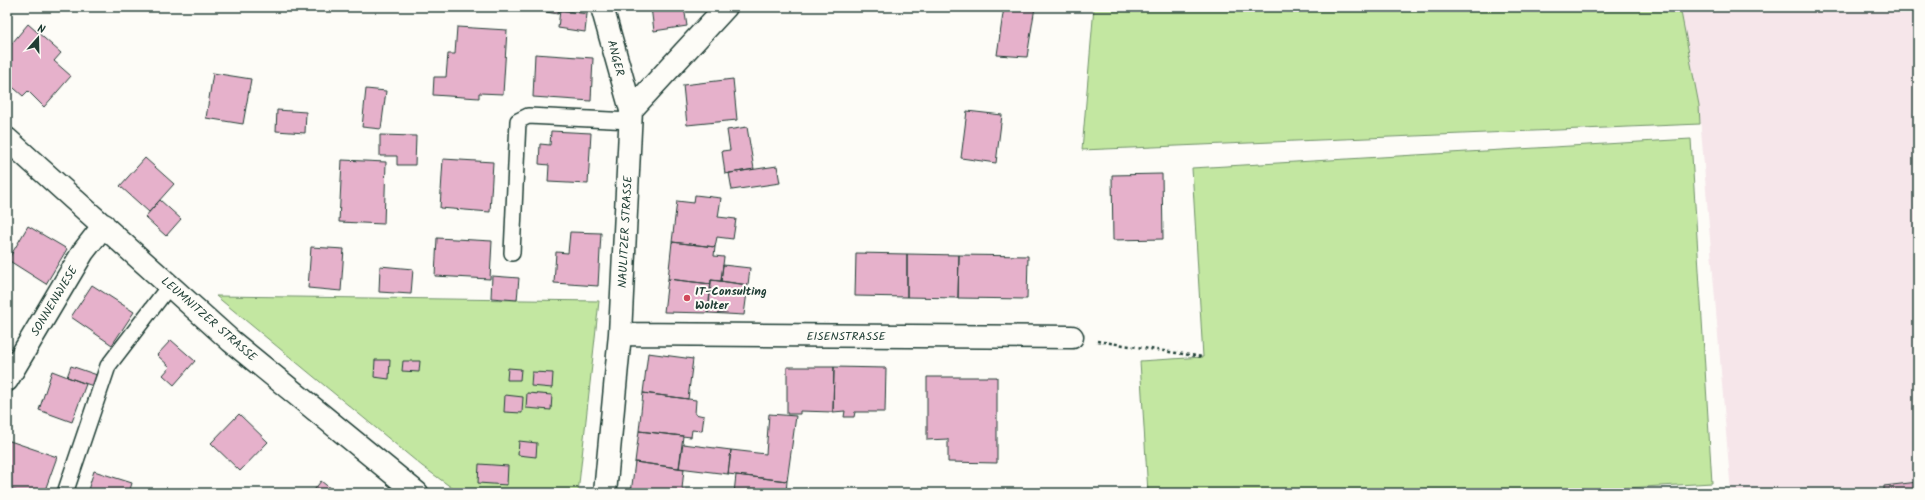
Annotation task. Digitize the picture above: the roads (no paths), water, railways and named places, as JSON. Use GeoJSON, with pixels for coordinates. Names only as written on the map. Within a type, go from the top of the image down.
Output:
{"type":"FeatureCollection","features":[{"type":"Feature","properties":{"kind":"street","name":"ANGER"},"geometry":{"type":"LineString","coordinates":[[602,7],[631,115]]}},
{"type":"Feature","properties":{"kind":"street"},"geometry":{"type":"LineString","coordinates":[[631,115],[726,7]]}},
{"type":"Feature","properties":{"kind":"street","name":"NAULITZER STRASSE"},"geometry":{"type":"LineString","coordinates":[[605,493],[620,334],[631,115]]}},
{"type":"Feature","properties":{"kind":"street","name":"LEUMNITZER STRASSE"},"geometry":{"type":"LineString","coordinates":[[7,139],[231,340],[417,493]]}},
{"type":"Feature","properties":{"kind":"street","name":"SONNENWIESE"},"geometry":{"type":"LineString","coordinates":[[7,380],[83,252],[104,225]]}},
{"type":"Feature","properties":{"kind":"street","name":"EISENSTRASSE"},"geometry":{"type":"LineString","coordinates":[[620,334],[1072,337]]}},
{"type":"Feature","properties":{"kind":"lane"},"geometry":{"type":"LineString","coordinates":[[512,253],[518,120],[528,116],[631,115]]}},
{"type":"Feature","properties":{"kind":"lane"},"geometry":{"type":"LineString","coordinates":[[65,493],[108,366],[170,285]]}},
{"type":"Feature","properties":{"kind":"place","name":"IT-Consulting Wolter"},"geometry":{"type":"Point","coordinates":[687,298]}}]}
